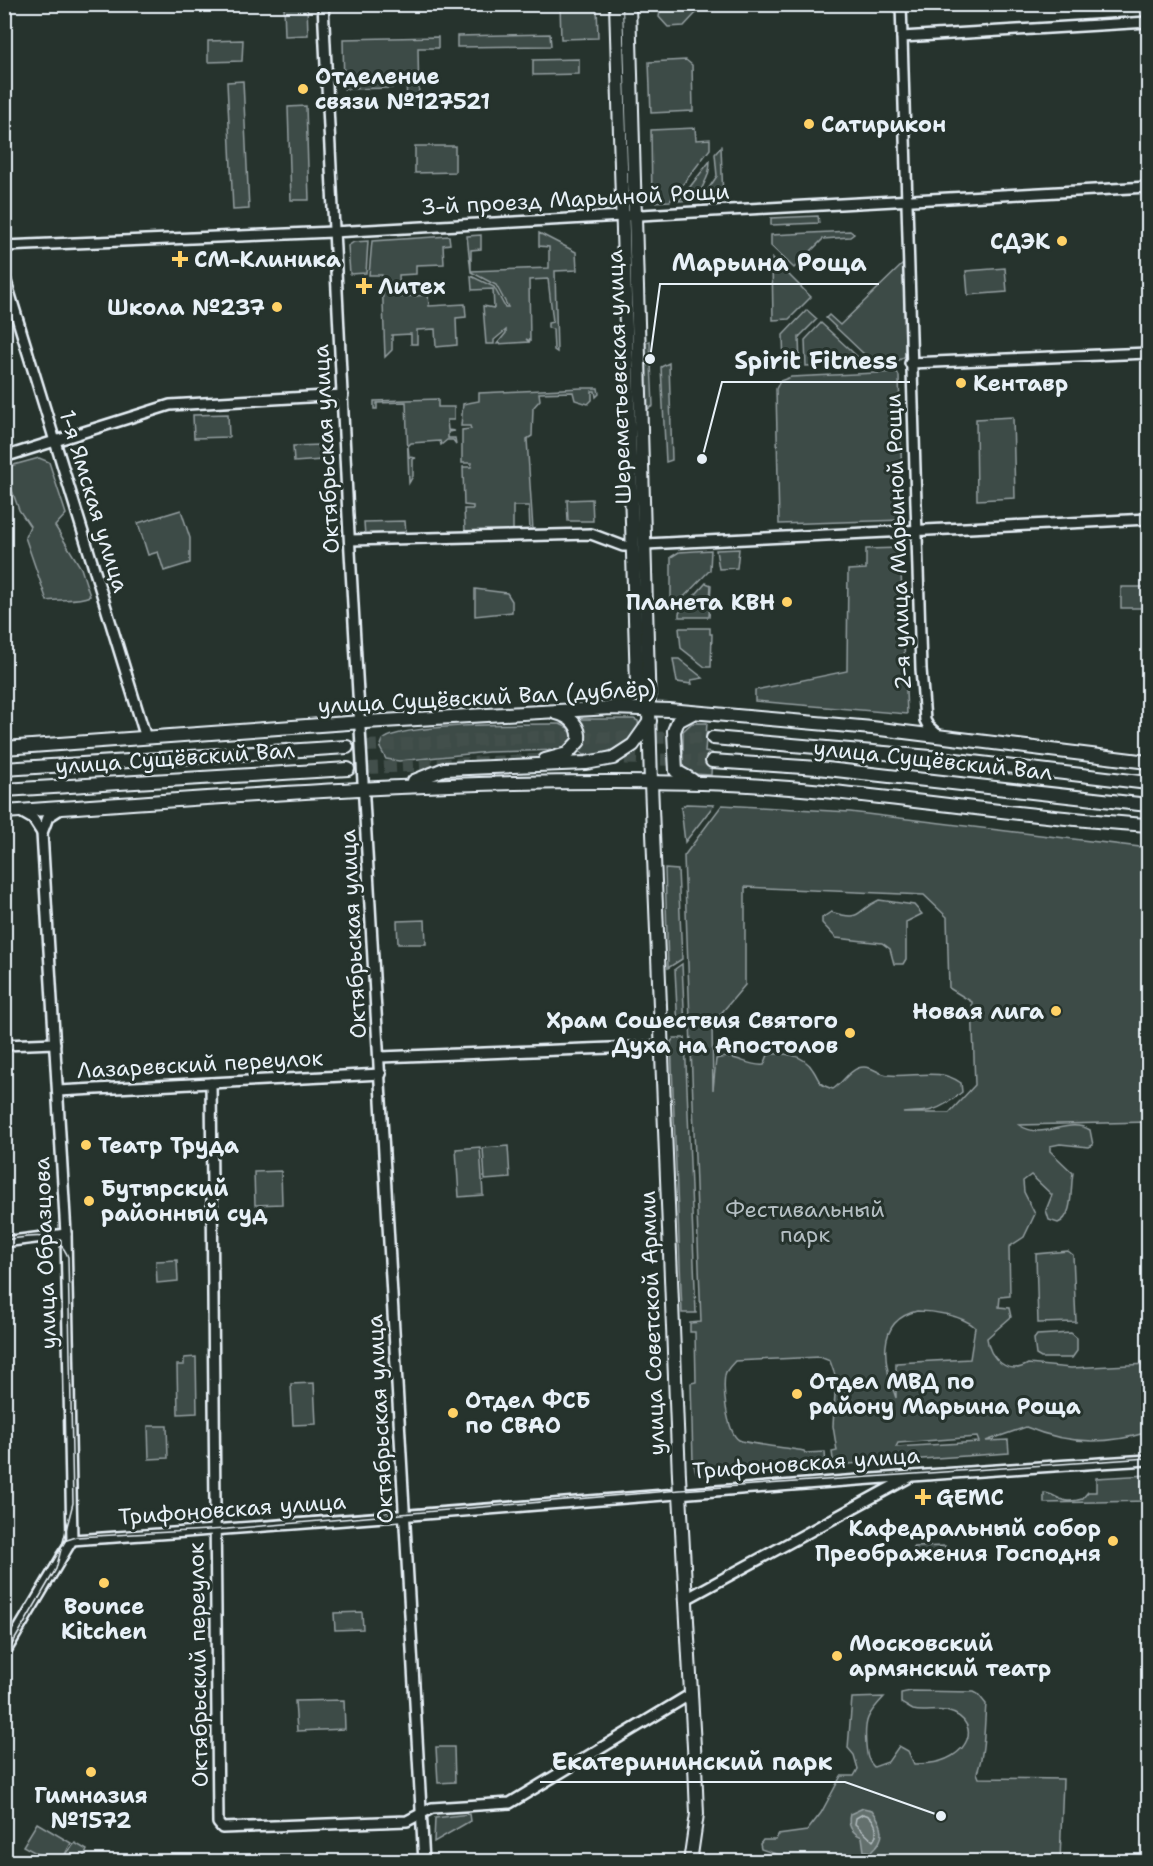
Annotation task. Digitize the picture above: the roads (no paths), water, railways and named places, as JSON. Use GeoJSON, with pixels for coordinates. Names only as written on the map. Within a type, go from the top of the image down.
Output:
{"type":"FeatureCollection","features":[{"type":"Feature","properties":{"kind":"main road","name":"Шереметьевская улица"},"geometry":{"type":"LineString","coordinates":[[616,4],[646,544],[651,783]]}},
{"type":"Feature","properties":{"kind":"main road","name":"Шереметьевская улица"},"geometry":{"type":"LineString","coordinates":[[611,708],[631,697],[637,684],[629,214],[629,4]]}},
{"type":"Feature","properties":{"kind":"main road","name":"улица Сущёвский Вал (дублёр)"},"geometry":{"type":"LineString","coordinates":[[4,748],[361,722],[611,708],[650,715],[697,712],[872,728],[1149,762]]}},
{"type":"Feature","properties":{"kind":"main road"},"geometry":{"type":"LineString","coordinates":[[526,765],[567,754],[579,741],[578,727],[573,720],[564,715],[534,712]]}},
{"type":"Feature","properties":{"kind":"main road"},"geometry":{"type":"LineString","coordinates":[[697,712],[684,717],[675,726],[674,765],[679,775],[703,783]]}},
{"type":"Feature","properties":{"kind":"main road"},"geometry":{"type":"LineString","coordinates":[[405,785],[444,769],[586,763],[613,758],[633,745],[650,715]]}},
{"type":"Feature","properties":{"kind":"main road","name":"улица Сущёвский Вал"},"geometry":{"type":"LineString","coordinates":[[713,738],[920,756],[1149,783]]}},
{"type":"Feature","properties":{"kind":"main road","name":"улица Сущёвский Вал"},"geometry":{"type":"LineString","coordinates":[[4,769],[347,747]]}},
{"type":"Feature","properties":{"kind":"main road","name":"улица Сущёвский Вал"},"geometry":{"type":"LineString","coordinates":[[712,760],[851,771],[1149,805]]}},
{"type":"Feature","properties":{"kind":"main road","name":"улица Сущёвский Вал"},"geometry":{"type":"LineString","coordinates":[[4,790],[348,769]]}},
{"type":"Feature","properties":{"kind":"main road"},"geometry":{"type":"LineString","coordinates":[[11,811],[364,786],[506,782],[703,783],[849,794],[1146,825]]}},
{"type":"Feature","properties":{"kind":"main road","name":"улица Советской Армии"},"geometry":{"type":"LineString","coordinates":[[651,783],[680,1492],[697,1812],[690,1862]]}},
{"type":"Feature","properties":{"kind":"street","name":"Октябрьская улица"},"geometry":{"type":"LineString","coordinates":[[323,4],[333,232],[424,1862]]}},
{"type":"Feature","properties":{"kind":"street","name":"2-я улица Марьиной Рощи"},"geometry":{"type":"LineString","coordinates":[[901,4],[921,669],[925,720],[933,732],[950,739]]}},
{"type":"Feature","properties":{"kind":"street"},"geometry":{"type":"LineString","coordinates":[[902,36],[1149,22]]}},
{"type":"Feature","properties":{"kind":"street","name":"3-й проезд Марьиной Рощи"},"geometry":{"type":"LineString","coordinates":[[4,246],[333,232],[1149,187]]}},
{"type":"Feature","properties":{"kind":"street","name":"1-я Ямская улица"},"geometry":{"type":"LineString","coordinates":[[4,275],[146,738]]}},
{"type":"Feature","properties":{"kind":"street"},"geometry":{"type":"LineString","coordinates":[[910,363],[1149,353]]}},
{"type":"Feature","properties":{"kind":"street"},"geometry":{"type":"LineString","coordinates":[[4,457],[170,405],[343,395]]}},
{"type":"Feature","properties":{"kind":"street"},"geometry":{"type":"LineString","coordinates":[[646,544],[1149,519]]}},
{"type":"Feature","properties":{"kind":"street"},"geometry":{"type":"LineString","coordinates":[[350,540],[591,534],[623,546],[633,546]]}},
{"type":"Feature","properties":{"kind":"street"},"geometry":{"type":"LineString","coordinates":[[42,833],[48,817],[63,808]]}},
{"type":"Feature","properties":{"kind":"street"},"geometry":{"type":"LineString","coordinates":[[11,811],[33,819],[42,833]]}},
{"type":"Feature","properties":{"kind":"street","name":"улица Образцова"},"geometry":{"type":"LineString","coordinates":[[42,833],[66,1234],[72,1540]]}},
{"type":"Feature","properties":{"kind":"street"},"geometry":{"type":"LineString","coordinates":[[4,1045],[55,1042]]}},
{"type":"Feature","properties":{"kind":"street"},"geometry":{"type":"LineString","coordinates":[[380,1057],[662,1046]]}},
{"type":"Feature","properties":{"kind":"street","name":"Лазаревский переулок"},"geometry":{"type":"LineString","coordinates":[[58,1091],[381,1074]]}},
{"type":"Feature","properties":{"kind":"street","name":"Октябрьский переулок"},"geometry":{"type":"LineString","coordinates":[[211,1083],[219,1823],[222,1828],[407,1821],[422,1814]]}},
{"type":"Feature","properties":{"kind":"street"},"geometry":{"type":"LineString","coordinates":[[4,1242],[66,1234]]}},
{"type":"Feature","properties":{"kind":"street","name":"Трифоновская улица"},"geometry":{"type":"LineString","coordinates":[[72,1540],[216,1532],[680,1492],[1149,1460]]}},
{"type":"Feature","properties":{"kind":"street"},"geometry":{"type":"LineString","coordinates":[[686,1599],[913,1476]]}},
{"type":"Feature","properties":{"kind":"street"},"geometry":{"type":"LineString","coordinates":[[4,1654],[72,1540]]}},
{"type":"Feature","properties":{"kind":"street"},"geometry":{"type":"LineString","coordinates":[[422,1814],[441,1807],[514,1801],[691,1694]]}},
{"type":"Feature","properties":{"kind":"water"},"geometry":{"type":"Polygon","coordinates":[[[863,1808],[872,1810],[879,1821],[882,1832],[880,1842],[871,1852],[864,1851],[862,1837],[853,1831],[849,1822],[850,1814],[863,1808]]]}},
{"type":"Feature","properties":{"kind":"tunnel"},"geometry":{"type":"LineString","coordinates":[[347,747],[535,737],[713,738]]}},
{"type":"Feature","properties":{"kind":"tunnel"},"geometry":{"type":"LineString","coordinates":[[607,758],[712,761]]}},
{"type":"Feature","properties":{"kind":"tunnel"},"geometry":{"type":"LineString","coordinates":[[348,769],[553,759]]}},
{"type":"Feature","properties":{"kind":"tram line"},"geometry":{"type":"LineString","coordinates":[[4,1240],[32,1236],[50,1238],[63,1248],[68,1257],[73,1503],[56,1569],[4,1658]]}},
{"type":"Feature","properties":{"kind":"tram line"},"geometry":{"type":"LineString","coordinates":[[56,1553],[64,1541],[76,1537],[227,1529],[680,1490],[1148,1458]]}},
{"type":"Feature","properties":{"kind":"place","name":"Отделение связи №127521"},"geometry":{"type":"Point","coordinates":[303,89]}},
{"type":"Feature","properties":{"kind":"place","name":"Сатирикон"},"geometry":{"type":"Point","coordinates":[809,124]}},
{"type":"Feature","properties":{"kind":"place","name":"СДЭК"},"geometry":{"type":"Point","coordinates":[1062,241]}},
{"type":"Feature","properties":{"kind":"place","name":"СМ-Клиника"},"geometry":{"type":"Point","coordinates":[180,259]}},
{"type":"Feature","properties":{"kind":"place","name":"Литех"},"geometry":{"type":"Point","coordinates":[364,286]}},
{"type":"Feature","properties":{"kind":"place","name":"Школа №237"},"geometry":{"type":"Point","coordinates":[277,307]}},
{"type":"Feature","properties":{"kind":"place","name":"Марьина Роща"},"geometry":{"type":"Point","coordinates":[650,359]}},
{"type":"Feature","properties":{"kind":"place","name":"Кентавр"},"geometry":{"type":"Point","coordinates":[961,383]}},
{"type":"Feature","properties":{"kind":"place","name":"Spirit Fitness"},"geometry":{"type":"Point","coordinates":[702,459]}},
{"type":"Feature","properties":{"kind":"place","name":"Планета КВН"},"geometry":{"type":"Point","coordinates":[787,602]}},
{"type":"Feature","properties":{"kind":"place","name":"Новая лига"},"geometry":{"type":"Point","coordinates":[1056,1011]}},
{"type":"Feature","properties":{"kind":"place","name":"Храм Сошествия Святого Духа на Апостолов"},"geometry":{"type":"Point","coordinates":[850,1033]}},
{"type":"Feature","properties":{"kind":"place","name":"Театр Труда"},"geometry":{"type":"Point","coordinates":[86,1145]}},
{"type":"Feature","properties":{"kind":"place","name":"Бутырский районный суд"},"geometry":{"type":"Point","coordinates":[89,1201]}},
{"type":"Feature","properties":{"kind":"place","name":"Отдел МВД по району Марьина Роща"},"geometry":{"type":"Point","coordinates":[797,1394]}},
{"type":"Feature","properties":{"kind":"place","name":"Отдел ФСБ по СВАО"},"geometry":{"type":"Point","coordinates":[453,1413]}},
{"type":"Feature","properties":{"kind":"place","name":"GEMC"},"geometry":{"type":"Point","coordinates":[923,1497]}},
{"type":"Feature","properties":{"kind":"place","name":"Кафедральный собор Преображения Господня"},"geometry":{"type":"Point","coordinates":[1113,1541]}},
{"type":"Feature","properties":{"kind":"place","name":"Bounce Kitchen"},"geometry":{"type":"Point","coordinates":[104,1583]}},
{"type":"Feature","properties":{"kind":"place","name":"Московский армянский театр"},"geometry":{"type":"Point","coordinates":[837,1656]}},
{"type":"Feature","properties":{"kind":"place","name":"Гимназия №1572"},"geometry":{"type":"Point","coordinates":[91,1772]}},
{"type":"Feature","properties":{"kind":"place","name":"Екатерининский парк"},"geometry":{"type":"Point","coordinates":[941,1816]}},
{"type":"Feature","properties":{"kind":"park label","name":"Фестивальный парк"},"geometry":{"type":"Point","coordinates":[805,1222]}}]}
